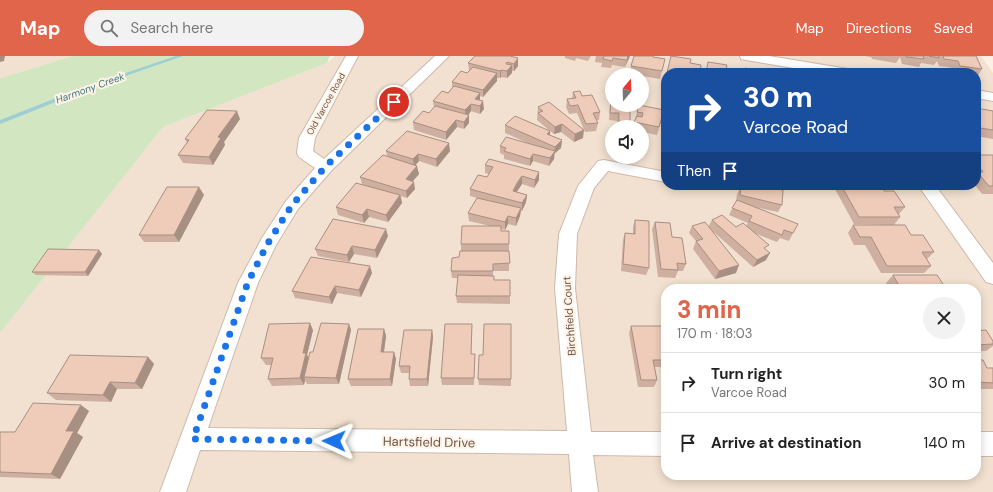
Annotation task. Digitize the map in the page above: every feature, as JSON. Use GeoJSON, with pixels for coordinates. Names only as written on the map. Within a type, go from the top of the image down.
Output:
{"type":"FeatureCollection","features":[{"type":"Feature","properties":{"kind":"street","name":"Old Varcoe Road"},"geometry":{"type":"LineString","coordinates":[[325,167],[305,153],[307,138],[352,56]]}},
{"type":"Feature","properties":{"kind":"street"},"geometry":{"type":"LineString","coordinates":[[173,492],[248,282],[268,243],[292,205],[325,167],[443,56]]}},
{"type":"Feature","properties":{"kind":"street"},"geometry":{"type":"LineString","coordinates":[[746,56],[818,68]]}},
{"type":"Feature","properties":{"kind":"street"},"geometry":{"type":"LineString","coordinates":[[981,95],[993,97]]}},
{"type":"Feature","properties":{"kind":"street","name":"Birchfield Court"},"geometry":{"type":"LineString","coordinates":[[580,444],[565,288],[568,234],[586,186],[604,165],[661,176]]}},
{"type":"Feature","properties":{"kind":"street"},"geometry":{"type":"LineString","coordinates":[[930,190],[993,277]]}},
{"type":"Feature","properties":{"kind":"street","name":"Hartsfield Drive"},"geometry":{"type":"LineString","coordinates":[[193,439],[661,444]]}},
{"type":"Feature","properties":{"kind":"street"},"geometry":{"type":"LineString","coordinates":[[580,444],[585,492]]}},
{"type":"Feature","properties":{"kind":"street"},"geometry":{"type":"LineString","coordinates":[[981,444],[993,444]]}},
{"type":"Feature","properties":{"kind":"shaded area"},"geometry":{"type":"Polygon","coordinates":[[[0,56],[73,56],[0,78],[0,56]]]}},
{"type":"Feature","properties":{"kind":"shaded area"},"geometry":{"type":"Polygon","coordinates":[[[335,56],[981,56],[993,73],[993,492],[0,492],[0,333],[163,127],[327,63],[335,56]]]}},
{"type":"Feature","properties":{"kind":"green space"},"geometry":{"type":"Polygon","coordinates":[[[73,56],[330,56],[327,63],[163,127],[0,333],[0,78],[73,56]]]}},
{"type":"Feature","properties":{"kind":"building"},"geometry":{"type":"Polygon","coordinates":[[[475,56],[510,56],[518,58],[514,64],[507,62],[506,64],[512,65],[507,71],[500,71],[468,63],[475,56]]]}},
{"type":"Feature","properties":{"kind":"building"},"geometry":{"type":"Polygon","coordinates":[[[604,56],[628,56],[627,60],[613,58],[612,61],[603,59],[604,56]]]}},
{"type":"Feature","properties":{"kind":"building"},"geometry":{"type":"Polygon","coordinates":[[[634,56],[653,56],[665,59],[661,71],[631,66],[634,56]]]}},
{"type":"Feature","properties":{"kind":"building"},"geometry":{"type":"Polygon","coordinates":[[[671,56],[691,59],[690,63],[701,65],[701,68],[668,68],[671,56]]]}},
{"type":"Feature","properties":{"kind":"building"},"geometry":{"type":"Polygon","coordinates":[[[923,56],[924,59],[906,57],[923,56]]]}},
{"type":"Feature","properties":{"kind":"building"},"geometry":{"type":"Polygon","coordinates":[[[943,56],[976,56],[982,69],[960,66],[958,61],[944,59],[943,56]]]}},
{"type":"Feature","properties":{"kind":"building"},"geometry":{"type":"Polygon","coordinates":[[[708,62],[727,65],[726,68],[707,68],[708,62]]]}},
{"type":"Feature","properties":{"kind":"building"},"geometry":{"type":"Polygon","coordinates":[[[473,67],[497,73],[483,90],[452,82],[461,71],[467,73],[473,67]]]}},
{"type":"Feature","properties":{"kind":"building"},"geometry":{"type":"Polygon","coordinates":[[[454,86],[480,93],[475,99],[483,101],[480,106],[471,104],[465,110],[433,101],[442,91],[448,93],[454,86]]]}},
{"type":"Feature","properties":{"kind":"building"},"geometry":{"type":"Polygon","coordinates":[[[580,91],[582,96],[592,95],[600,112],[593,113],[598,123],[586,124],[578,105],[570,106],[567,99],[576,98],[573,92],[580,91]]]}},
{"type":"Feature","properties":{"kind":"building"},"geometry":{"type":"Polygon","coordinates":[[[549,102],[584,130],[575,134],[562,124],[555,127],[538,113],[543,111],[538,107],[549,102]]]}},
{"type":"Feature","properties":{"kind":"building"},"geometry":{"type":"Polygon","coordinates":[[[435,106],[469,115],[464,122],[456,120],[446,132],[413,122],[423,111],[429,113],[435,106]]]}},
{"type":"Feature","properties":{"kind":"building"},"geometry":{"type":"Polygon","coordinates":[[[649,107],[661,109],[661,120],[659,127],[649,125],[649,120],[635,120],[637,116],[642,117],[643,113],[637,112],[649,112],[649,107]]]}},
{"type":"Feature","properties":{"kind":"building"},"geometry":{"type":"Polygon","coordinates":[[[981,109],[993,111],[993,130],[981,128],[981,109]]]}},
{"type":"Feature","properties":{"kind":"building"},"geometry":{"type":"Polygon","coordinates":[[[207,110],[237,111],[218,137],[221,138],[209,157],[178,155],[189,140],[185,139],[207,110]]]}},
{"type":"Feature","properties":{"kind":"building"},"geometry":{"type":"Polygon","coordinates":[[[630,112],[630,120],[619,120],[619,113],[610,113],[630,112]]]}},
{"type":"Feature","properties":{"kind":"building"},"geometry":{"type":"Polygon","coordinates":[[[515,116],[550,131],[547,134],[562,140],[555,147],[505,125],[515,116]]]}},
{"type":"Feature","properties":{"kind":"building"},"geometry":{"type":"Polygon","coordinates":[[[407,131],[449,143],[436,159],[418,154],[413,159],[386,151],[407,131]]]}},
{"type":"Feature","properties":{"kind":"building"},"geometry":{"type":"Polygon","coordinates":[[[506,137],[555,151],[550,158],[533,154],[530,159],[504,151],[506,148],[500,146],[506,137]]]}},
{"type":"Feature","properties":{"kind":"building"},"geometry":{"type":"Polygon","coordinates":[[[383,155],[417,166],[406,179],[414,182],[406,191],[360,177],[383,155]]]}},
{"type":"Feature","properties":{"kind":"building"},"geometry":{"type":"Polygon","coordinates":[[[981,155],[993,155],[993,186],[989,186],[981,177],[981,172],[983,172],[981,169],[981,155]]]}},
{"type":"Feature","properties":{"kind":"building"},"geometry":{"type":"Polygon","coordinates":[[[489,159],[539,172],[535,180],[522,176],[517,183],[513,191],[527,195],[522,203],[470,189],[478,175],[487,177],[493,167],[485,165],[489,159]]]}},
{"type":"Feature","properties":{"kind":"building"},"geometry":{"type":"Polygon","coordinates":[[[356,183],[400,195],[386,215],[367,209],[362,215],[336,207],[356,183]]]}},
{"type":"Feature","properties":{"kind":"building"},"geometry":{"type":"Polygon","coordinates":[[[167,187],[199,187],[174,235],[139,235],[167,187]]]}},
{"type":"Feature","properties":{"kind":"building"},"geometry":{"type":"Polygon","coordinates":[[[741,190],[783,190],[782,205],[740,195],[741,190]]]}},
{"type":"Feature","properties":{"kind":"building"},"geometry":{"type":"Polygon","coordinates":[[[844,190],[894,191],[905,207],[894,207],[900,217],[859,217],[844,190]]]}},
{"type":"Feature","properties":{"kind":"building"},"geometry":{"type":"Polygon","coordinates":[[[477,198],[521,208],[516,218],[508,216],[505,222],[468,213],[477,198]]]}},
{"type":"Feature","properties":{"kind":"building"},"geometry":{"type":"Polygon","coordinates":[[[737,200],[798,224],[793,233],[784,230],[782,235],[749,221],[752,216],[732,208],[737,200]]]}},
{"type":"Feature","properties":{"kind":"building"},"geometry":{"type":"Polygon","coordinates":[[[722,215],[736,227],[743,223],[769,245],[764,248],[770,253],[757,260],[712,220],[722,215]]]}},
{"type":"Feature","properties":{"kind":"building"},"geometry":{"type":"Polygon","coordinates":[[[333,219],[386,229],[375,250],[352,246],[347,255],[315,249],[333,219]]]}},
{"type":"Feature","properties":{"kind":"building"},"geometry":{"type":"Polygon","coordinates":[[[635,220],[649,221],[649,268],[623,264],[625,233],[635,234],[635,220]]]}},
{"type":"Feature","properties":{"kind":"building"},"geometry":{"type":"Polygon","coordinates":[[[655,222],[670,223],[672,237],[682,238],[686,264],[677,263],[678,270],[661,269],[655,222]]]}},
{"type":"Feature","properties":{"kind":"building"},"geometry":{"type":"Polygon","coordinates":[[[705,222],[739,265],[719,271],[696,241],[703,239],[692,226],[705,222]]]}},
{"type":"Feature","properties":{"kind":"building"},"geometry":{"type":"Polygon","coordinates":[[[853,225],[905,225],[911,235],[923,235],[934,252],[922,252],[931,266],[887,266],[871,237],[860,237],[853,225]]]}},
{"type":"Feature","properties":{"kind":"building"},"geometry":{"type":"Polygon","coordinates":[[[462,226],[501,226],[501,231],[509,231],[509,244],[461,244],[462,226]]]}},
{"type":"Feature","properties":{"kind":"building"},"geometry":{"type":"Polygon","coordinates":[[[48,249],[99,250],[85,272],[32,272],[48,249]]]}},
{"type":"Feature","properties":{"kind":"building"},"geometry":{"type":"Polygon","coordinates":[[[460,251],[509,251],[510,263],[493,264],[493,271],[451,271],[452,258],[459,257],[460,251]]]}},
{"type":"Feature","properties":{"kind":"building"},"geometry":{"type":"Polygon","coordinates":[[[311,257],[370,266],[359,290],[335,286],[329,297],[292,291],[311,257]]]}},
{"type":"Feature","properties":{"kind":"building"},"geometry":{"type":"Polygon","coordinates":[[[458,275],[494,276],[494,280],[510,280],[510,296],[456,296],[458,275]]]}},
{"type":"Feature","properties":{"kind":"building"},"geometry":{"type":"Polygon","coordinates":[[[893,275],[937,275],[943,284],[898,284],[893,275]]]}},
{"type":"Feature","properties":{"kind":"building"},"geometry":{"type":"Polygon","coordinates":[[[310,323],[303,353],[306,353],[300,378],[268,379],[273,358],[261,358],[269,324],[310,323]]]}},
{"type":"Feature","properties":{"kind":"building"},"geometry":{"type":"Polygon","coordinates":[[[321,323],[349,324],[336,378],[304,377],[310,352],[313,352],[321,323]]]}},
{"type":"Feature","properties":{"kind":"building"},"geometry":{"type":"Polygon","coordinates":[[[445,324],[472,324],[471,354],[475,354],[474,378],[441,378],[445,324]]]}},
{"type":"Feature","properties":{"kind":"building"},"geometry":{"type":"Polygon","coordinates":[[[484,324],[511,324],[511,379],[478,379],[479,355],[483,355],[484,324]]]}},
{"type":"Feature","properties":{"kind":"building"},"geometry":{"type":"Polygon","coordinates":[[[631,326],[661,326],[661,360],[653,360],[657,380],[641,380],[631,326]]]}},
{"type":"Feature","properties":{"kind":"building"},"geometry":{"type":"Polygon","coordinates":[[[358,329],[384,329],[381,352],[394,352],[390,379],[348,379],[358,329]]]}},
{"type":"Feature","properties":{"kind":"building"},"geometry":{"type":"Polygon","coordinates":[[[404,330],[432,330],[427,379],[409,379],[410,366],[399,366],[404,330]]]}},
{"type":"Feature","properties":{"kind":"building"},"geometry":{"type":"Polygon","coordinates":[[[981,330],[986,330],[993,341],[993,344],[981,345],[981,330]]]}},
{"type":"Feature","properties":{"kind":"building"},"geometry":{"type":"Polygon","coordinates":[[[70,355],[148,357],[135,383],[110,382],[103,395],[47,393],[70,355]]]}},
{"type":"Feature","properties":{"kind":"building"},"geometry":{"type":"Polygon","coordinates":[[[981,360],[983,360],[987,368],[993,368],[993,383],[981,382],[981,360]]]}},
{"type":"Feature","properties":{"kind":"building"},"geometry":{"type":"Polygon","coordinates":[[[33,403],[81,405],[66,431],[74,431],[51,474],[0,472],[0,432],[15,432],[33,403]]]}},
{"type":"Feature","properties":{"kind":"waterway","name":"Harmony Creek"},"geometry":{"type":"LineString","coordinates":[[0,122],[89,87],[181,56]]}},
{"type":"Feature","properties":{"kind":"route"},"geometry":{"type":"LineString","coordinates":[[334,441],[193,439],[248,282],[268,243],[292,205],[325,167],[394,102]]}}]}
